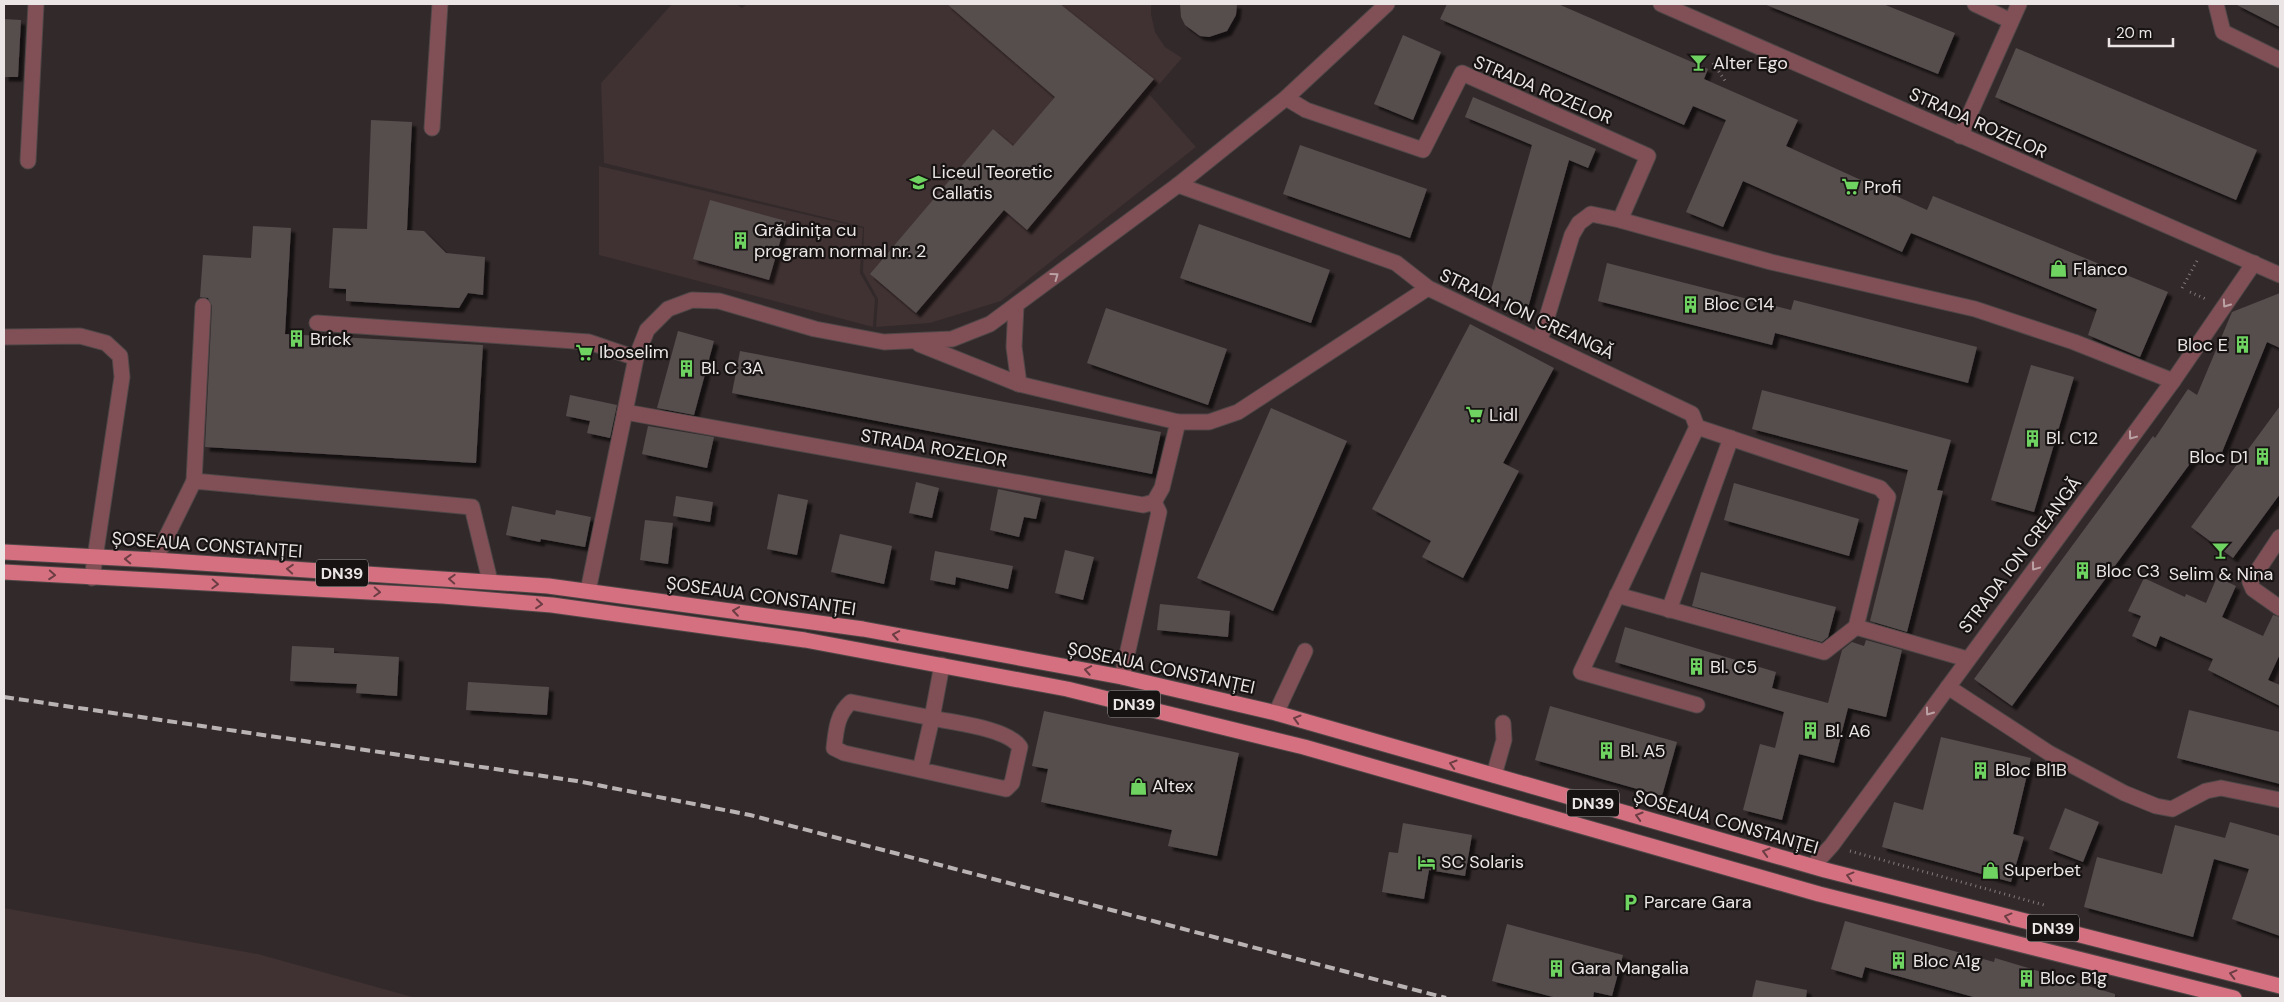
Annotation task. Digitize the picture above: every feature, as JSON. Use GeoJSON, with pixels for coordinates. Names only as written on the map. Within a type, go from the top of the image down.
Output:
{"type":"FeatureCollection","features":[{"type":"Feature","properties":{"kind":"main road","name":"ȘOSEAUA CONSTANȚEI"},"geometry":{"type":"LineString","coordinates":[[4,552],[490,581],[588,591],[863,629],[1122,677],[1276,713],[1813,866],[2280,986]]}},
{"type":"Feature","properties":{"kind":"main road","name":"ȘOSEAUA CONSTANȚEI"},"geometry":{"type":"LineString","coordinates":[[4,572],[443,596],[552,605],[805,640],[1067,689],[1198,719],[1517,806],[1819,894],[2234,998]]}},
{"type":"Feature","properties":{"kind":"street"},"geometry":{"type":"LineString","coordinates":[[28,161],[36,4]]}},
{"type":"Feature","properties":{"kind":"street"},"geometry":{"type":"LineString","coordinates":[[432,128],[440,4]]}},
{"type":"Feature","properties":{"kind":"street"},"geometry":{"type":"LineString","coordinates":[[588,591],[636,358],[647,330],[668,309],[692,300],[720,302],[815,329],[884,342],[952,340],[990,324],[1178,186],[1286,98],[1387,4]]}},
{"type":"Feature","properties":{"kind":"street","name":"STRADA ROZELOR"},"geometry":{"type":"LineString","coordinates":[[1660,4],[2280,275]]}},
{"type":"Feature","properties":{"kind":"street"},"geometry":{"type":"LineString","coordinates":[[1975,4],[2011,21]]}},
{"type":"Feature","properties":{"kind":"street"},"geometry":{"type":"LineString","coordinates":[[1960,136],[2019,4]]}},
{"type":"Feature","properties":{"kind":"street"},"geometry":{"type":"LineString","coordinates":[[2216,4],[2222,32],[2280,60]]}},
{"type":"Feature","properties":{"kind":"street","name":"STRADA ROZELOR"},"geometry":{"type":"LineString","coordinates":[[1286,98],[1306,110],[1423,150],[1462,72],[1648,156],[1620,220]]}},
{"type":"Feature","properties":{"kind":"street","name":"STRADA ION CREANGĂ"},"geometry":{"type":"LineString","coordinates":[[1178,186],[1396,263],[1428,288],[1540,340],[1731,438],[1880,488],[1888,497],[1856,626]]}},
{"type":"Feature","properties":{"kind":"street"},"geometry":{"type":"LineString","coordinates":[[1540,340],[1572,235],[1579,222],[1591,214],[1620,220],[1780,264],[1976,309],[2074,342],[2172,381]]}},
{"type":"Feature","properties":{"kind":"street","name":"STRADA ION CREANGĂ"},"geometry":{"type":"LineString","coordinates":[[1813,866],[1832,845],[2172,381],[2254,263]]}},
{"type":"Feature","properties":{"kind":"street"},"geometry":{"type":"LineString","coordinates":[[914,342],[1020,384],[1178,422],[1209,422],[1238,412],[1428,288]]}},
{"type":"Feature","properties":{"kind":"street"},"geometry":{"type":"LineString","coordinates":[[155,560],[194,481],[202,306]]}},
{"type":"Feature","properties":{"kind":"street"},"geometry":{"type":"LineString","coordinates":[[1016,306],[1014,347],[1020,384]]}},
{"type":"Feature","properties":{"kind":"street"},"geometry":{"type":"LineString","coordinates":[[317,323],[589,342],[636,358]]}},
{"type":"Feature","properties":{"kind":"street"},"geometry":{"type":"LineString","coordinates":[[4,338],[80,336],[106,343],[120,356],[122,377],[92,578]]}},
{"type":"Feature","properties":{"kind":"street","name":"STRADA ROZELOR"},"geometry":{"type":"LineString","coordinates":[[625,412],[1143,505],[1154,502]]}},
{"type":"Feature","properties":{"kind":"street"},"geometry":{"type":"LineString","coordinates":[[1694,420],[1581,672],[1697,705]]}},
{"type":"Feature","properties":{"kind":"street"},"geometry":{"type":"LineString","coordinates":[[1122,677],[1160,512],[1154,502],[1162,488],[1178,422]]}},
{"type":"Feature","properties":{"kind":"street"},"geometry":{"type":"LineString","coordinates":[[1669,610],[1731,438]]}},
{"type":"Feature","properties":{"kind":"street"},"geometry":{"type":"LineString","coordinates":[[194,481],[472,507],[490,581]]}},
{"type":"Feature","properties":{"kind":"street"},"geometry":{"type":"LineString","coordinates":[[2280,537],[2253,574],[2250,582],[2253,589],[2280,608]]}},
{"type":"Feature","properties":{"kind":"street"},"geometry":{"type":"LineString","coordinates":[[1617,595],[1824,652],[1856,626],[1967,659]]}},
{"type":"Feature","properties":{"kind":"street"},"geometry":{"type":"LineString","coordinates":[[1276,713],[1305,651]]}},
{"type":"Feature","properties":{"kind":"street"},"geometry":{"type":"LineString","coordinates":[[920,770],[942,666]]}},
{"type":"Feature","properties":{"kind":"street"},"geometry":{"type":"LineString","coordinates":[[1948,687],[2049,754],[2124,793],[2156,806],[2172,809],[2206,791],[2222,788],[2280,800]]}},
{"type":"Feature","properties":{"kind":"street"},"geometry":{"type":"LineString","coordinates":[[851,702],[932,718],[1002,734],[1016,740],[1020,747],[1012,783],[1006,789],[844,753],[834,748],[838,720],[844,708],[851,702]]}},
{"type":"Feature","properties":{"kind":"street"},"geometry":{"type":"LineString","coordinates":[[1494,775],[1504,740],[1503,723]]}},
{"type":"Feature","properties":{"kind":"path"},"geometry":{"type":"LineString","coordinates":[[1713,63],[1726,82]]}},
{"type":"Feature","properties":{"kind":"path"},"geometry":{"type":"LineString","coordinates":[[2182,288],[2199,257]]}},
{"type":"Feature","properties":{"kind":"path"},"geometry":{"type":"LineString","coordinates":[[2190,292],[2206,299]]}},
{"type":"Feature","properties":{"kind":"shaded area","name":"Liceul Teoretic Callatis"},"geometry":{"type":"Polygon","coordinates":[[[672,4],[736,4],[742,8],[747,4],[1151,4],[1155,32],[1165,47],[1182,58],[1150,95],[1196,147],[1001,301],[930,323],[876,327],[878,299],[863,272],[864,227],[604,163],[601,83],[672,4]]]}},
{"type":"Feature","properties":{"kind":"shaded area"},"geometry":{"type":"Polygon","coordinates":[[[599,166],[863,228],[860,273],[875,299],[873,327],[599,255],[599,166]]]}},
{"type":"Feature","properties":{"kind":"shaded area"},"geometry":{"type":"Polygon","coordinates":[[[4,908],[258,954],[416,998],[4,998],[4,908]]]}},
{"type":"Feature","properties":{"kind":"building"},"geometry":{"type":"Polygon","coordinates":[[[947,4],[1060,4],[1154,79],[1027,230],[1004,210],[916,313],[870,274],[993,129],[1013,146],[1055,97],[947,4]]]}},
{"type":"Feature","properties":{"kind":"building"},"geometry":{"type":"Polygon","coordinates":[[[1180,4],[1237,4],[1236,15],[1227,31],[1209,37],[1200,36],[1185,25],[1181,17],[1180,4]]]}},
{"type":"Feature","properties":{"kind":"building"},"geometry":{"type":"Polygon","coordinates":[[[1447,4],[1558,4],[1708,69],[1704,79],[1798,120],[1786,146],[1927,210],[1933,196],[2168,292],[2140,357],[2088,335],[2097,309],[1911,233],[1902,252],[1743,181],[1723,227],[1686,212],[1726,120],[1693,106],[1684,125],[1440,19],[1447,4]]]}},
{"type":"Feature","properties":{"kind":"building"},"geometry":{"type":"Polygon","coordinates":[[[1764,4],[1883,4],[1955,33],[1938,74],[1764,4]]]}},
{"type":"Feature","properties":{"kind":"building"},"geometry":{"type":"Polygon","coordinates":[[[2235,4],[2280,4],[2280,27],[2235,4]]]}},
{"type":"Feature","properties":{"kind":"building"},"geometry":{"type":"Polygon","coordinates":[[[4,19],[21,20],[18,77],[4,77],[4,19]]]}},
{"type":"Feature","properties":{"kind":"building"},"geometry":{"type":"Polygon","coordinates":[[[1403,35],[1441,52],[1413,120],[1374,104],[1403,35]]]}},
{"type":"Feature","properties":{"kind":"building"},"geometry":{"type":"Polygon","coordinates":[[[2016,48],[2257,150],[2236,200],[1995,97],[2016,48]]]}},
{"type":"Feature","properties":{"kind":"building"},"geometry":{"type":"Polygon","coordinates":[[[1473,97],[1596,149],[1588,168],[1569,160],[1528,308],[1489,297],[1532,145],[1465,117],[1473,97]]]}},
{"type":"Feature","properties":{"kind":"building"},"geometry":{"type":"Polygon","coordinates":[[[371,120],[412,122],[407,230],[424,231],[446,253],[485,257],[483,295],[468,293],[459,308],[346,301],[346,289],[329,288],[333,228],[367,229],[371,120]]]}},
{"type":"Feature","properties":{"kind":"building"},"geometry":{"type":"Polygon","coordinates":[[[1300,145],[1427,189],[1410,238],[1283,194],[1300,145]]]}},
{"type":"Feature","properties":{"kind":"building","name":"Grădinița cu program normal nr. 2"},"geometry":{"type":"Polygon","coordinates":[[[710,200],[786,221],[769,280],[693,259],[710,200]]]}},
{"type":"Feature","properties":{"kind":"building"},"geometry":{"type":"Polygon","coordinates":[[[1199,224],[1330,270],[1311,323],[1180,278],[1199,224]]]}},
{"type":"Feature","properties":{"kind":"building","name":"Brick"},"geometry":{"type":"Polygon","coordinates":[[[253,226],[291,228],[285,334],[483,345],[476,463],[205,447],[212,306],[208,298],[200,297],[203,255],[251,258],[253,226]]]}},
{"type":"Feature","properties":{"kind":"building"},"geometry":{"type":"Polygon","coordinates":[[[1607,263],[1791,310],[1794,300],[1977,347],[1968,383],[1775,333],[1772,345],[1598,301],[1607,263]]]}},
{"type":"Feature","properties":{"kind":"building","name":"Bloc C3"},"geometry":{"type":"Polygon","coordinates":[[[2280,293],[2280,348],[2267,342],[2218,462],[2200,450],[2012,706],[1974,679],[2153,436],[2155,438],[2188,389],[2197,395],[2232,312],[2280,293]]]}},
{"type":"Feature","properties":{"kind":"building"},"geometry":{"type":"Polygon","coordinates":[[[1106,308],[1227,349],[1208,405],[1087,363],[1106,308]]]}},
{"type":"Feature","properties":{"kind":"building","name":"Lidl"},"geometry":{"type":"Polygon","coordinates":[[[1470,324],[1554,368],[1503,463],[1519,471],[1463,578],[1422,557],[1431,541],[1372,509],[1470,324]]]}},
{"type":"Feature","properties":{"kind":"building","name":"Bl. C 3A"},"geometry":{"type":"Polygon","coordinates":[[[678,331],[714,341],[694,415],[657,408],[678,331]]]}},
{"type":"Feature","properties":{"kind":"building"},"geometry":{"type":"Polygon","coordinates":[[[740,351],[1161,432],[1152,474],[732,393],[740,351]]]}},
{"type":"Feature","properties":{"kind":"building","name":"Bl. C12"},"geometry":{"type":"Polygon","coordinates":[[[2031,365],[2074,377],[2034,512],[1991,500],[2031,365]]]}},
{"type":"Feature","properties":{"kind":"building"},"geometry":{"type":"Polygon","coordinates":[[[1762,390],[1951,440],[1937,490],[1943,491],[1907,632],[1870,621],[1908,470],[1752,429],[1762,390]]]}},
{"type":"Feature","properties":{"kind":"building"},"geometry":{"type":"Polygon","coordinates":[[[570,395],[617,405],[610,438],[587,433],[590,421],[566,416],[570,395]]]}},
{"type":"Feature","properties":{"kind":"building","name":"Bloc D1"},"geometry":{"type":"Polygon","coordinates":[[[2280,406],[2280,494],[2233,558],[2191,527],[2280,406]]]}},
{"type":"Feature","properties":{"kind":"building"},"geometry":{"type":"Polygon","coordinates":[[[1271,408],[1347,441],[1273,611],[1197,578],[1271,408]]]}},
{"type":"Feature","properties":{"kind":"building"},"geometry":{"type":"Polygon","coordinates":[[[648,426],[714,437],[707,468],[642,454],[648,426]]]}},
{"type":"Feature","properties":{"kind":"building"},"geometry":{"type":"Polygon","coordinates":[[[916,482],[939,488],[932,518],[909,513],[916,482]]]}},
{"type":"Feature","properties":{"kind":"building"},"geometry":{"type":"Polygon","coordinates":[[[1734,483],[1859,519],[1849,556],[1724,520],[1734,483]]]}},
{"type":"Feature","properties":{"kind":"building"},"geometry":{"type":"Polygon","coordinates":[[[998,489],[1041,498],[1036,519],[1024,517],[1019,537],[990,530],[998,489]]]}},
{"type":"Feature","properties":{"kind":"building"},"geometry":{"type":"Polygon","coordinates":[[[778,494],[808,500],[797,555],[767,549],[778,494]]]}},
{"type":"Feature","properties":{"kind":"building"},"geometry":{"type":"Polygon","coordinates":[[[676,496],[713,502],[710,522],[673,516],[676,496]]]}},
{"type":"Feature","properties":{"kind":"building"},"geometry":{"type":"Polygon","coordinates":[[[512,506],[555,515],[556,510],[591,517],[585,547],[541,539],[540,542],[506,535],[512,506]]]}},
{"type":"Feature","properties":{"kind":"building"},"geometry":{"type":"Polygon","coordinates":[[[645,520],[673,523],[668,564],[640,560],[645,520]]]}},
{"type":"Feature","properties":{"kind":"building"},"geometry":{"type":"Polygon","coordinates":[[[840,534],[892,546],[884,584],[831,572],[840,534]]]}},
{"type":"Feature","properties":{"kind":"building"},"geometry":{"type":"Polygon","coordinates":[[[1065,550],[1094,557],[1083,600],[1055,593],[1065,550]]]}},
{"type":"Feature","properties":{"kind":"building"},"geometry":{"type":"Polygon","coordinates":[[[935,551],[1013,566],[1008,589],[956,577],[955,585],[930,580],[935,551]]]}},
{"type":"Feature","properties":{"kind":"building"},"geometry":{"type":"Polygon","coordinates":[[[1701,572],[1836,607],[1828,637],[1822,642],[1692,606],[1701,572]]]}},
{"type":"Feature","properties":{"kind":"building"},"geometry":{"type":"Polygon","coordinates":[[[2217,577],[2236,586],[2222,617],[2263,636],[2273,615],[2280,617],[2280,654],[2268,680],[2280,685],[2280,706],[2208,670],[2213,659],[2160,636],[2156,647],[2132,636],[2141,616],[2128,611],[2144,578],[2185,597],[2186,594],[2206,603],[2217,577]]]}},
{"type":"Feature","properties":{"kind":"building"},"geometry":{"type":"Polygon","coordinates":[[[1160,604],[1230,611],[1228,637],[1157,630],[1160,604]]]}},
{"type":"Feature","properties":{"kind":"building","name":"Bl. A6"},"geometry":{"type":"Polygon","coordinates":[[[1625,627],[1776,672],[1772,688],[1828,703],[1842,650],[1852,642],[1864,646],[1866,640],[1902,650],[1886,717],[1848,708],[1834,763],[1799,754],[1782,820],[1743,810],[1760,744],[1775,748],[1784,712],[1615,662],[1625,627]]]}},
{"type":"Feature","properties":{"kind":"building"},"geometry":{"type":"Polygon","coordinates":[[[292,646],[334,648],[334,653],[399,657],[397,696],[356,693],[357,684],[290,681],[292,646]]]}},
{"type":"Feature","properties":{"kind":"building"},"geometry":{"type":"Polygon","coordinates":[[[468,682],[549,687],[547,715],[466,710],[468,682]]]}},
{"type":"Feature","properties":{"kind":"building","name":"Bl. A5"},"geometry":{"type":"Polygon","coordinates":[[[1550,706],[1677,742],[1662,796],[1535,760],[1550,706]]]}},
{"type":"Feature","properties":{"kind":"building"},"geometry":{"type":"Polygon","coordinates":[[[2189,710],[2280,732],[2280,784],[2177,758],[2189,710]]]}},
{"type":"Feature","properties":{"kind":"building","name":"Altex"},"geometry":{"type":"Polygon","coordinates":[[[1044,711],[1239,753],[1217,856],[1168,846],[1172,830],[1041,802],[1048,769],[1032,766],[1044,711]]]}},
{"type":"Feature","properties":{"kind":"building"},"geometry":{"type":"Polygon","coordinates":[[[1941,737],[2031,758],[2013,834],[2024,837],[2011,882],[1882,847],[1894,802],[1923,810],[1941,737]]]}},
{"type":"Feature","properties":{"kind":"building"},"geometry":{"type":"Polygon","coordinates":[[[2065,808],[2099,822],[2083,862],[2049,849],[2065,808]]]}},
{"type":"Feature","properties":{"kind":"building"},"geometry":{"type":"Polygon","coordinates":[[[2230,822],[2280,836],[2280,936],[2232,919],[2249,869],[2214,859],[2193,937],[2084,907],[2097,857],[2162,874],[2175,825],[2225,838],[2230,822]]]}},
{"type":"Feature","properties":{"kind":"building","name":"SC Solaris"},"geometry":{"type":"Polygon","coordinates":[[[1403,823],[1472,835],[1465,876],[1429,870],[1424,899],[1382,892],[1389,852],[1398,853],[1403,823]]]}},
{"type":"Feature","properties":{"kind":"building"},"geometry":{"type":"Polygon","coordinates":[[[1845,921],[1994,962],[1995,958],[2115,994],[2115,998],[1977,998],[1865,967],[1862,978],[1831,969],[1845,921]]]}},
{"type":"Feature","properties":{"kind":"building","name":"Gara Mangalia"},"geometry":{"type":"Polygon","coordinates":[[[1507,924],[1623,955],[1612,996],[1594,992],[1593,998],[1557,998],[1492,981],[1507,924]]]}},
{"type":"Feature","properties":{"kind":"building"},"geometry":{"type":"Polygon","coordinates":[[[1756,980],[1807,990],[1806,998],[1752,998],[1756,980]]]}},
{"type":"Feature","properties":{"kind":"railway"},"geometry":{"type":"LineString","coordinates":[[4,697],[577,781],[750,815],[1446,998]]}},
{"type":"Feature","properties":{"kind":"place","name":"Alter Ego"},"geometry":{"type":"Point","coordinates":[1699,63]}},
{"type":"Feature","properties":{"kind":"place","name":"Liceul Teoretic Callatis"},"geometry":{"type":"Point","coordinates":[918,182]}},
{"type":"Feature","properties":{"kind":"place","name":"Profi"},"geometry":{"type":"Point","coordinates":[1850,187]}},
{"type":"Feature","properties":{"kind":"place","name":"Grădinița cu program normal nr. 2"},"geometry":{"type":"Point","coordinates":[740,240]}},
{"type":"Feature","properties":{"kind":"place","name":"Flanco"},"geometry":{"type":"Point","coordinates":[2059,269]}},
{"type":"Feature","properties":{"kind":"place","name":"Bloc C14"},"geometry":{"type":"Point","coordinates":[1690,304]}},
{"type":"Feature","properties":{"kind":"place","name":"Brick"},"geometry":{"type":"Point","coordinates":[296,339]}},
{"type":"Feature","properties":{"kind":"place","name":"Bloc E"},"geometry":{"type":"Point","coordinates":[2242,345]}},
{"type":"Feature","properties":{"kind":"place","name":"Iboselim"},"geometry":{"type":"Point","coordinates":[585,352]}},
{"type":"Feature","properties":{"kind":"place","name":"Bl. C 3A"},"geometry":{"type":"Point","coordinates":[687,368]}},
{"type":"Feature","properties":{"kind":"place","name":"Lidl"},"geometry":{"type":"Point","coordinates":[1475,415]}},
{"type":"Feature","properties":{"kind":"place","name":"Bl. C12"},"geometry":{"type":"Point","coordinates":[2032,438]}},
{"type":"Feature","properties":{"kind":"place","name":"Bloc D1"},"geometry":{"type":"Point","coordinates":[2262,457]}},
{"type":"Feature","properties":{"kind":"place","name":"Selim & Nina"},"geometry":{"type":"Point","coordinates":[2221,551]}},
{"type":"Feature","properties":{"kind":"place","name":"Bloc C3"},"geometry":{"type":"Point","coordinates":[2082,571]}},
{"type":"Feature","properties":{"kind":"place","name":"Bl. C5"},"geometry":{"type":"Point","coordinates":[1696,667]}},
{"type":"Feature","properties":{"kind":"place","name":"Bl. A6"},"geometry":{"type":"Point","coordinates":[1811,731]}},
{"type":"Feature","properties":{"kind":"place","name":"Bl. A5"},"geometry":{"type":"Point","coordinates":[1606,751]}},
{"type":"Feature","properties":{"kind":"place","name":"Bloc Bl1B"},"geometry":{"type":"Point","coordinates":[1981,770]}},
{"type":"Feature","properties":{"kind":"place","name":"Altex"},"geometry":{"type":"Point","coordinates":[1138,786]}},
{"type":"Feature","properties":{"kind":"place","name":"SC Solaris"},"geometry":{"type":"Point","coordinates":[1427,862]}},
{"type":"Feature","properties":{"kind":"place","name":"Superbet"},"geometry":{"type":"Point","coordinates":[1990,870]}},
{"type":"Feature","properties":{"kind":"place","name":"Parcare Gara"},"geometry":{"type":"Point","coordinates":[1630,902]}},
{"type":"Feature","properties":{"kind":"place","name":"Bloc A1g"},"geometry":{"type":"Point","coordinates":[1899,961]}},
{"type":"Feature","properties":{"kind":"place","name":"Gara Mangalia"},"geometry":{"type":"Point","coordinates":[1557,968]}},
{"type":"Feature","properties":{"kind":"place","name":"Bloc B1g"},"geometry":{"type":"Point","coordinates":[2026,978]}}]}
